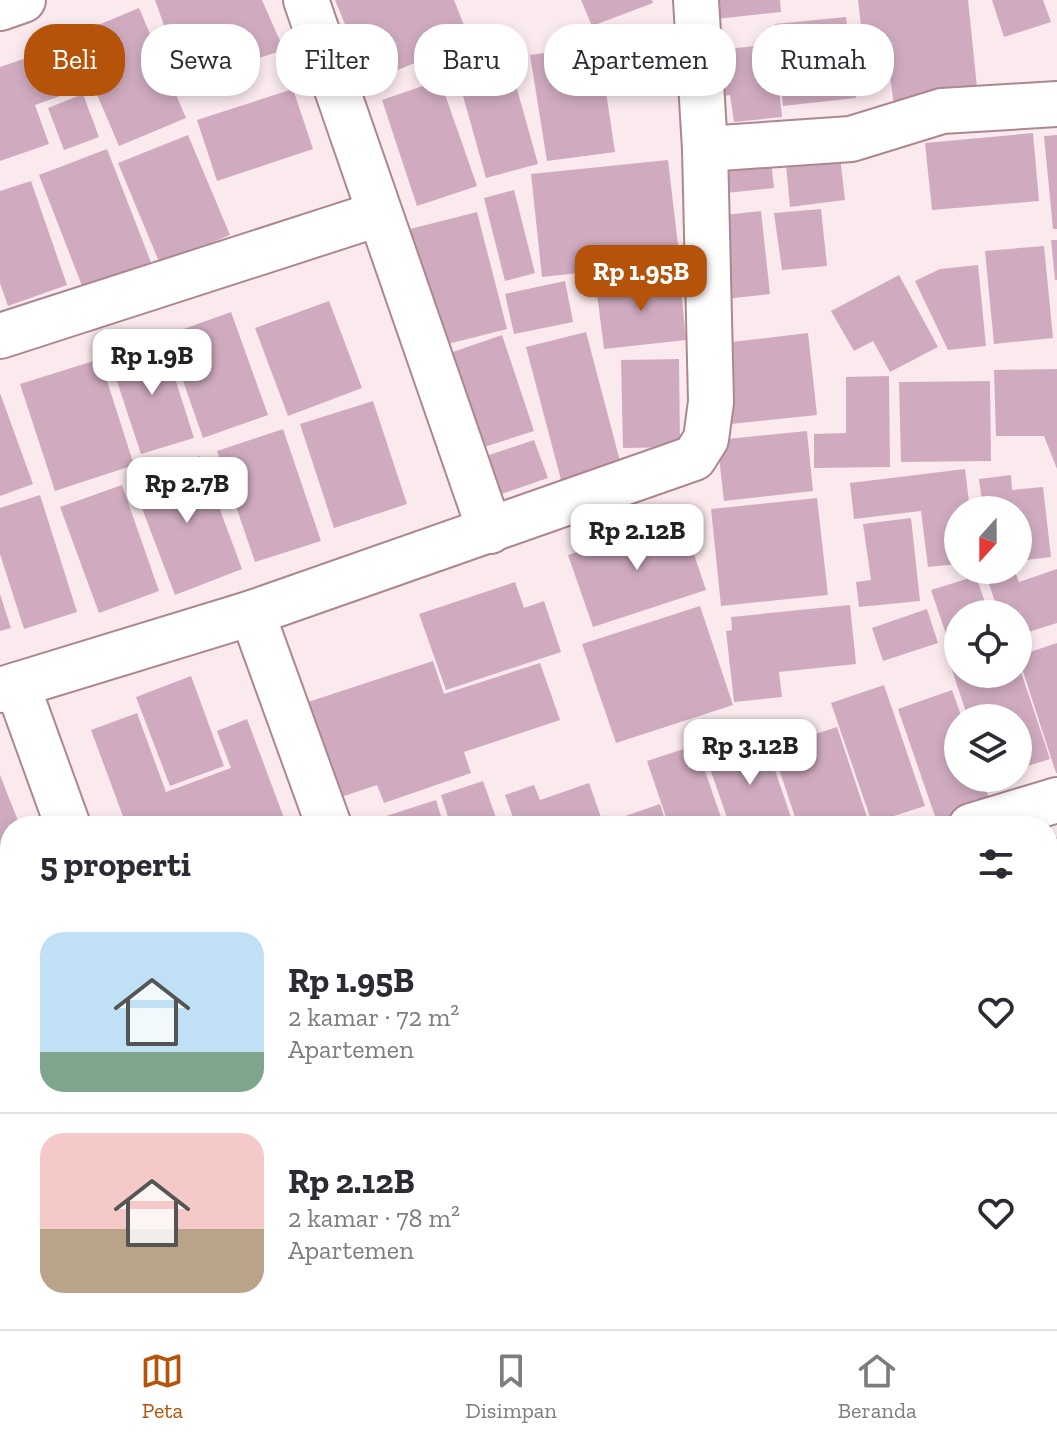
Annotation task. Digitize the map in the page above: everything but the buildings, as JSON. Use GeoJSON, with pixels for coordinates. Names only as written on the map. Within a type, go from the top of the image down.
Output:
{"type":"FeatureCollection","features":[{"type":"Feature","properties":{"kind":"street"},"geometry":{"type":"LineString","coordinates":[[0,8],[23,0]]}},
{"type":"Feature","properties":{"kind":"street"},"geometry":{"type":"LineString","coordinates":[[306,0],[378,214],[450,408],[490,531]]}},
{"type":"Feature","properties":{"kind":"street"},"geometry":{"type":"LineString","coordinates":[[64,816],[8,688],[252,613],[682,464],[699,453],[706,439],[711,402],[705,149],[696,0]]}},
{"type":"Feature","properties":{"kind":"street"},"geometry":{"type":"LineString","coordinates":[[705,149],[851,139],[942,111],[1057,104]]}},
{"type":"Feature","properties":{"kind":"street"},"geometry":{"type":"LineString","coordinates":[[0,336],[378,214]]}},
{"type":"Feature","properties":{"kind":"street"},"geometry":{"type":"LineString","coordinates":[[252,613],[325,816]]}},
{"type":"Feature","properties":{"kind":"street"},"geometry":{"type":"LineString","coordinates":[[1004,816],[1057,800]]}}]}
